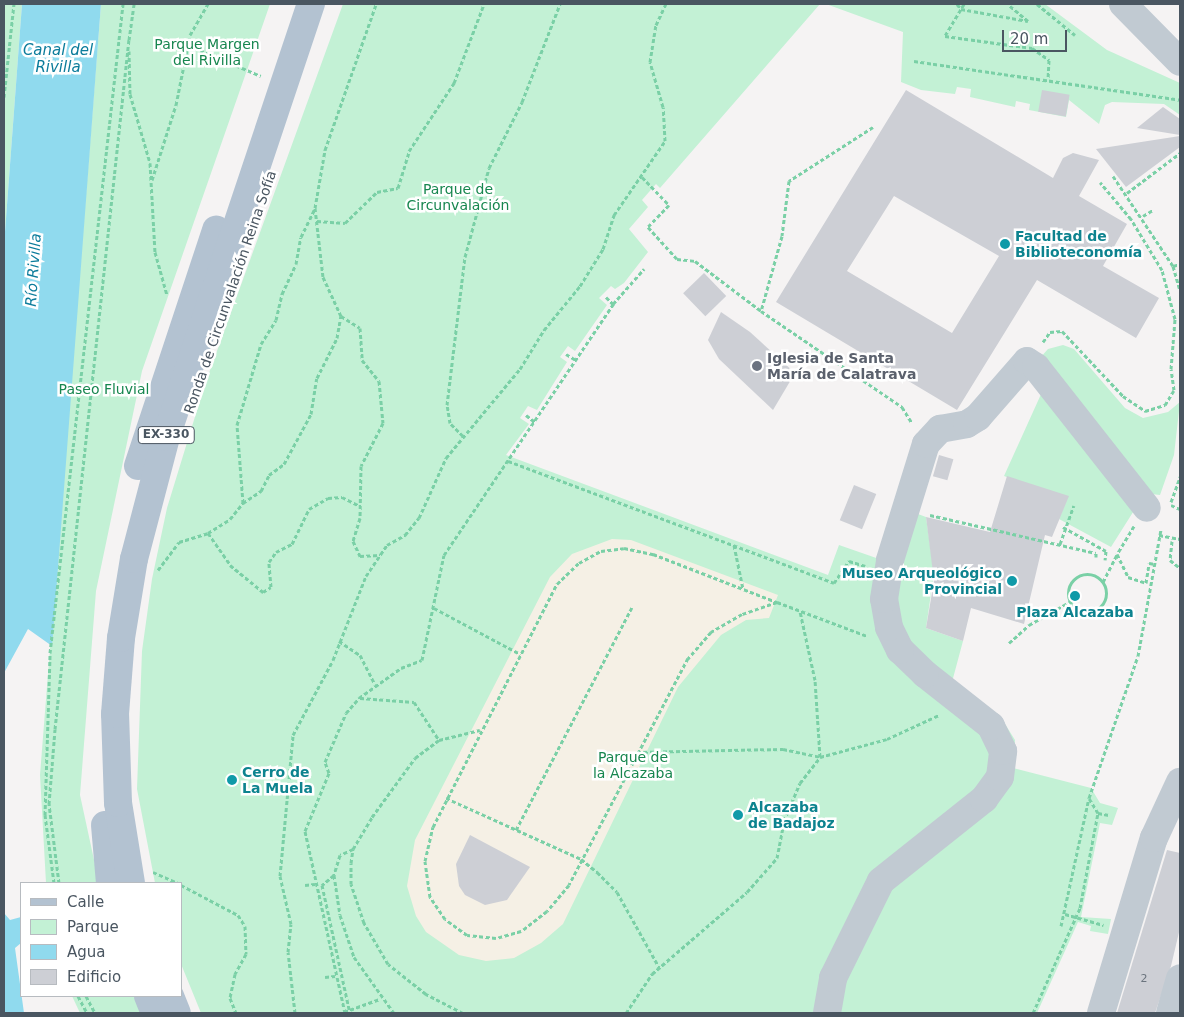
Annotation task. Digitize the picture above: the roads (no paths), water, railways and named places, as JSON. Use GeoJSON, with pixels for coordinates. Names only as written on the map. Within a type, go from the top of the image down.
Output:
{"type":"FeatureCollection","features":[{"type":"Feature","properties":{"kind":"main road","name":"EX-330"},"geometry":{"type":"LineString","coordinates":[[110,882],[96,718],[116,559],[170,361],[270,80],[294,4]]}},
{"type":"Feature","properties":{"kind":"main road","name":"Ronda de Circunvalación Reina Sofía"},"geometry":{"type":"LineString","coordinates":[[141,877],[118,803],[115,714],[129,590],[166,437],[311,4]]}},
{"type":"Feature","properties":{"kind":"main road"},"geometry":{"type":"LineString","coordinates":[[148,997],[155,1013]]}},
{"type":"Feature","properties":{"kind":"main road"},"geometry":{"type":"LineString","coordinates":[[170,997],[177,1013]]}},
{"type":"Feature","properties":{"kind":"street"},"geometry":{"type":"LineString","coordinates":[[1124,4],[1180,62]]}},
{"type":"Feature","properties":{"kind":"street"},"geometry":{"type":"LineString","coordinates":[[827,1013],[833,978],[881,881],[984,799],[1000,777],[1000,745],[991,726],[964,701],[925,674],[894,638],[884,599],[888,573],[926,444],[940,429],[967,424],[978,417],[1027,361],[1049,382],[1147,508]]}},
{"type":"Feature","properties":{"kind":"street"},"geometry":{"type":"LineString","coordinates":[[1101,1013],[1154,838],[1180,782]]}},
{"type":"Feature","properties":{"kind":"street"},"geometry":{"type":"LineString","coordinates":[[1170,1013],[1180,978]]}},
{"type":"Feature","properties":{"kind":"water","name":"Canal del Rivilla"},"geometry":{"type":"Polygon","coordinates":[[[22,4],[101,4],[52,646],[28,629],[4,673],[4,245],[22,4]]]}},
{"type":"Feature","properties":{"kind":"water"},"geometry":{"type":"Polygon","coordinates":[[[4,913],[10,920],[20,917],[20,944],[15,948],[20,997],[22,997],[24,1013],[4,1013],[4,913]]]}},
{"type":"Feature","properties":{"kind":"place","name":"Facultad de Biblioteconomía"},"geometry":{"type":"Point","coordinates":[1005,244]}},
{"type":"Feature","properties":{"kind":"place","name":"Iglesia de Santa María de Calatrava"},"geometry":{"type":"Point","coordinates":[757,366]}},
{"type":"Feature","properties":{"kind":"place","name":"Museo Arqueológico Provincial"},"geometry":{"type":"Point","coordinates":[1012,581]}},
{"type":"Feature","properties":{"kind":"place","name":"Plaza Alcazaba"},"geometry":{"type":"Point","coordinates":[1075,596]}},
{"type":"Feature","properties":{"kind":"place","name":"Cerro de La Muela"},"geometry":{"type":"Point","coordinates":[232,780]}},
{"type":"Feature","properties":{"kind":"place","name":"Alcazaba de Badajoz"},"geometry":{"type":"Point","coordinates":[738,815]}},
{"type":"Feature","properties":{"kind":"park label","name":"Parque Margen del Rivilla"},"geometry":{"type":"Point","coordinates":[207,52]}},
{"type":"Feature","properties":{"kind":"park label","name":"Parque de Circunvalación"},"geometry":{"type":"Point","coordinates":[458,197]}},
{"type":"Feature","properties":{"kind":"park label","name":"Paseo Fluvial"},"geometry":{"type":"Point","coordinates":[104,389]}},
{"type":"Feature","properties":{"kind":"park label","name":"Parque de la Alcazaba"},"geometry":{"type":"Point","coordinates":[633,766]}},
{"type":"Feature","properties":{"kind":"water label","name":"Río Rivilla"},"geometry":{"type":"Point","coordinates":[34,270]}}]}
